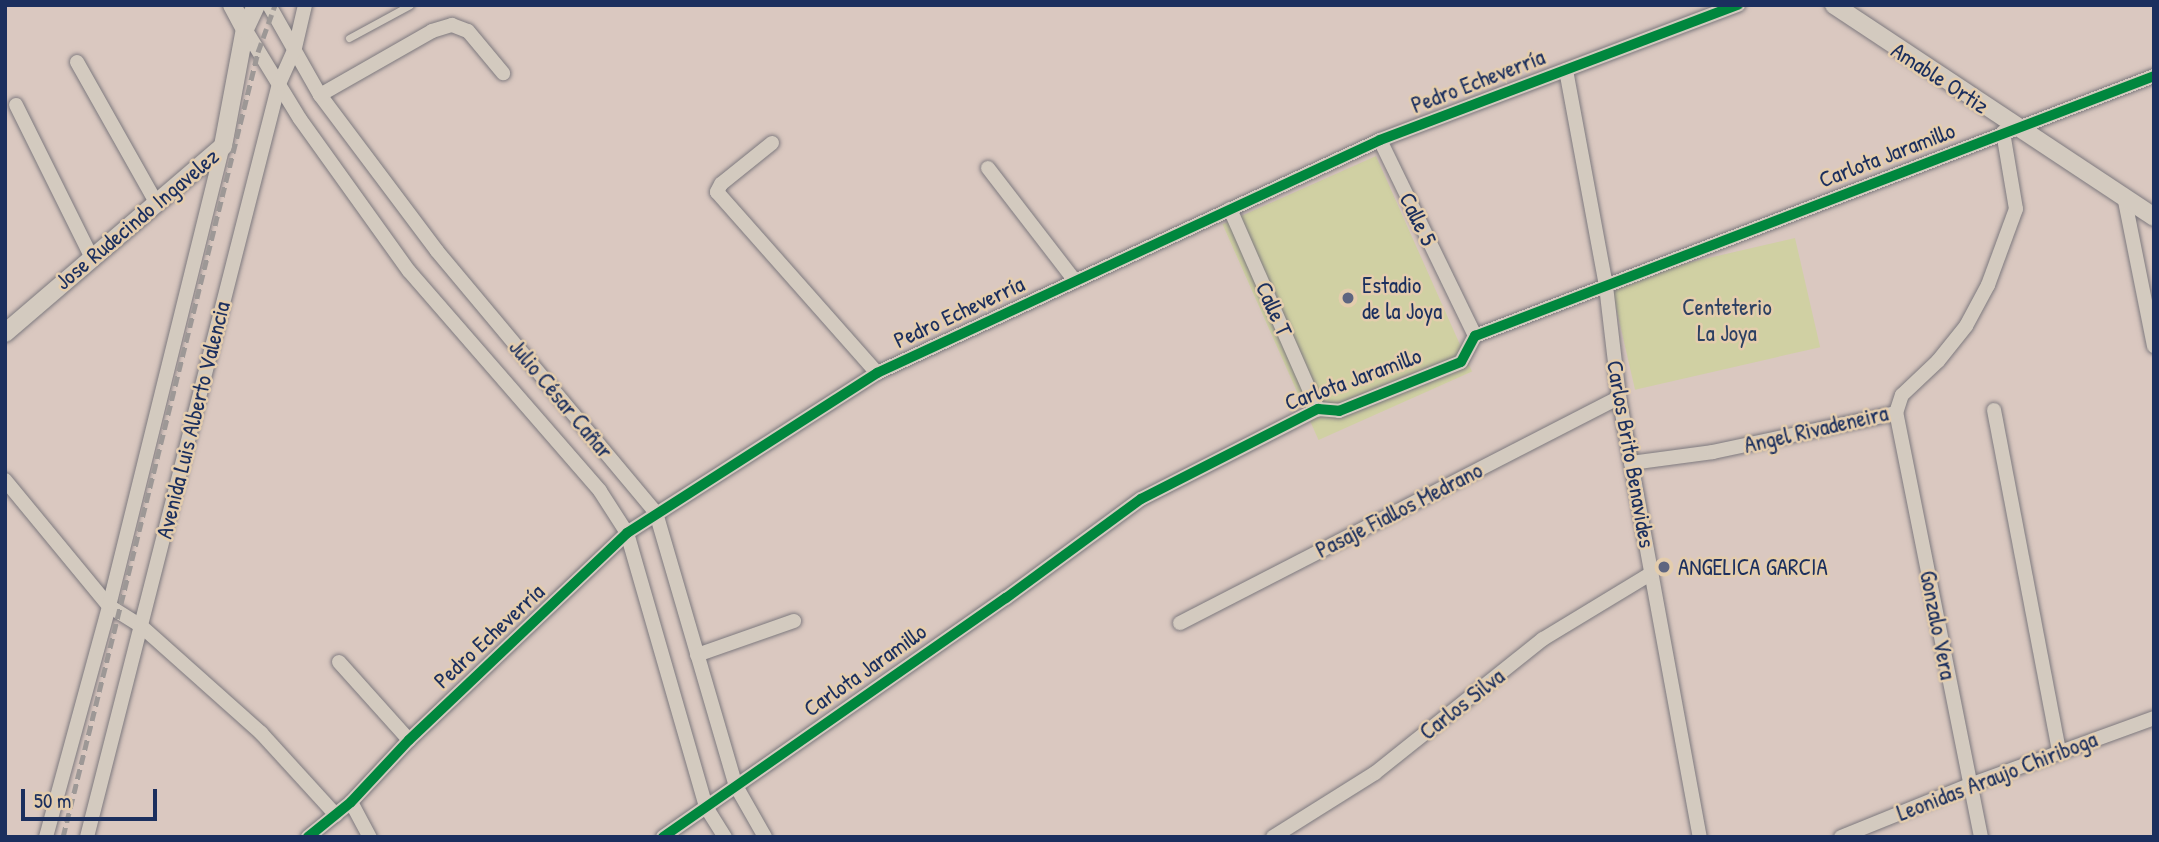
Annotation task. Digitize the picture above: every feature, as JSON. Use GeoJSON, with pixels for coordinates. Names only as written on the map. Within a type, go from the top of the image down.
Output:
{"type":"FeatureCollection","features":[{"type":"Feature","properties":{"kind":"street","name":"Julio César Cañar"},"geometry":{"type":"LineString","coordinates":[[232,5],[300,119],[409,271],[600,491],[627,534],[706,807],[725,837]]}},
{"type":"Feature","properties":{"kind":"street","name":"Jose Rudecindo Ingavelez"},"geometry":{"type":"LineString","coordinates":[[5,332],[223,146],[245,29],[256,5]]}},
{"type":"Feature","properties":{"kind":"street","name":"Julio César Cañar"},"geometry":{"type":"LineString","coordinates":[[269,5],[320,95],[437,251],[656,513],[736,786],[765,837]]}},
{"type":"Feature","properties":{"kind":"street","name":"Avenida Luis Alberto Valencia"},"geometry":{"type":"LineString","coordinates":[[87,837],[279,84],[295,48],[305,5]]}},
{"type":"Feature","properties":{"kind":"street","name":"Pedro Echeverría"},"geometry":{"type":"LineString","coordinates":[[308,837],[351,802],[410,740],[627,534],[877,373],[1380,140],[1738,5]]}},
{"type":"Feature","properties":{"kind":"street","name":"Amable Ortiz"},"geometry":{"type":"LineString","coordinates":[[1834,5],[2009,130],[2154,217]]}},
{"type":"Feature","properties":{"kind":"street"},"geometry":{"type":"LineString","coordinates":[[320,95],[432,32],[452,25],[468,31],[503,74]]}},
{"type":"Feature","properties":{"kind":"street"},"geometry":{"type":"LineString","coordinates":[[77,62],[157,204]]}},
{"type":"Feature","properties":{"kind":"street","name":"Carlos Brito Benavides"},"geometry":{"type":"LineString","coordinates":[[1566,70],[1606,286],[1619,397],[1700,837]]}},
{"type":"Feature","properties":{"kind":"street","name":"Carlota Jaramillo"},"geometry":{"type":"LineString","coordinates":[[663,837],[1006,598],[1141,499],[1318,409],[1339,411],[1461,362],[1475,336],[2154,76]]}},
{"type":"Feature","properties":{"kind":"street"},"geometry":{"type":"LineString","coordinates":[[16,105],[91,256]]}},
{"type":"Feature","properties":{"kind":"street","name":"Angel Rivadeneira"},"geometry":{"type":"LineString","coordinates":[[1631,463],[1713,453],[1896,413],[1902,395],[1938,361],[1965,326],[1988,285],[2016,209],[2009,130]]}},
{"type":"Feature","properties":{"kind":"street","name":"Calle 5"},"geometry":{"type":"LineString","coordinates":[[1380,140],[1475,336]]}},
{"type":"Feature","properties":{"kind":"street"},"geometry":{"type":"LineString","coordinates":[[772,143],[721,184],[718,192],[877,373]]}},
{"type":"Feature","properties":{"kind":"street"},"geometry":{"type":"LineString","coordinates":[[46,837],[109,606],[223,146]]}},
{"type":"Feature","properties":{"kind":"street"},"geometry":{"type":"LineString","coordinates":[[988,168],[1076,282]]}},
{"type":"Feature","properties":{"kind":"street"},"geometry":{"type":"LineString","coordinates":[[2126,201],[2154,346]]}},
{"type":"Feature","properties":{"kind":"street","name":"Calle T"},"geometry":{"type":"LineString","coordinates":[[1230,209],[1318,409]]}},
{"type":"Feature","properties":{"kind":"street","name":"Pasaje Fiallos Medrano"},"geometry":{"type":"LineString","coordinates":[[1180,622],[1619,397]]}},
{"type":"Feature","properties":{"kind":"street"},"geometry":{"type":"LineString","coordinates":[[1994,410],[2059,752]]}},
{"type":"Feature","properties":{"kind":"street","name":"Gonzalo Vera"},"geometry":{"type":"LineString","coordinates":[[1896,413],[1980,837]]}},
{"type":"Feature","properties":{"kind":"street"},"geometry":{"type":"LineString","coordinates":[[5,480],[109,606],[141,626],[261,733],[336,815]]}},
{"type":"Feature","properties":{"kind":"street","name":"Carlos Silva"},"geometry":{"type":"LineString","coordinates":[[1273,837],[1292,833],[1375,773],[1544,639],[1652,573]]}},
{"type":"Feature","properties":{"kind":"street"},"geometry":{"type":"LineString","coordinates":[[697,655],[794,621]]}},
{"type":"Feature","properties":{"kind":"street"},"geometry":{"type":"LineString","coordinates":[[339,662],[410,740]]}},
{"type":"Feature","properties":{"kind":"street","name":"Leonidas Araujo Chiriboga"},"geometry":{"type":"LineString","coordinates":[[1841,837],[1970,785],[2154,718]]}},
{"type":"Feature","properties":{"kind":"street"},"geometry":{"type":"LineString","coordinates":[[351,802],[370,837]]}},
{"type":"Feature","properties":{"kind":"lane"},"geometry":{"type":"LineString","coordinates":[[349,38],[410,5]]}},
{"type":"Feature","properties":{"kind":"green space","name":"Estadio de la Joya"},"geometry":{"type":"Polygon","coordinates":[[[1376,156],[1472,372],[1319,440],[1223,224],[1376,156]]]}},
{"type":"Feature","properties":{"kind":"green space","name":"Centeterio La Joya"},"geometry":{"type":"Polygon","coordinates":[[[1795,238],[1820,347],[1635,390],[1610,281],[1795,238]]]}},
{"type":"Feature","properties":{"kind":"railway"},"geometry":{"type":"LineString","coordinates":[[63,837],[258,52],[275,5]]}},
{"type":"Feature","properties":{"kind":"cycle path"},"geometry":{"type":"LineString","coordinates":[[308,837],[351,802],[409,740],[627,533],[877,373],[1380,140],[1738,5]]}},
{"type":"Feature","properties":{"kind":"cycle path"},"geometry":{"type":"LineString","coordinates":[[663,837],[1006,598],[1141,499],[1318,409],[1339,411],[1461,362],[1475,336],[2154,76]]}},
{"type":"Feature","properties":{"kind":"place","name":"Estadio de la Joya"},"geometry":{"type":"Point","coordinates":[1348,298]}},
{"type":"Feature","properties":{"kind":"place","name":"ANGELICA GARCIA"},"geometry":{"type":"Point","coordinates":[1664,567]}}]}
